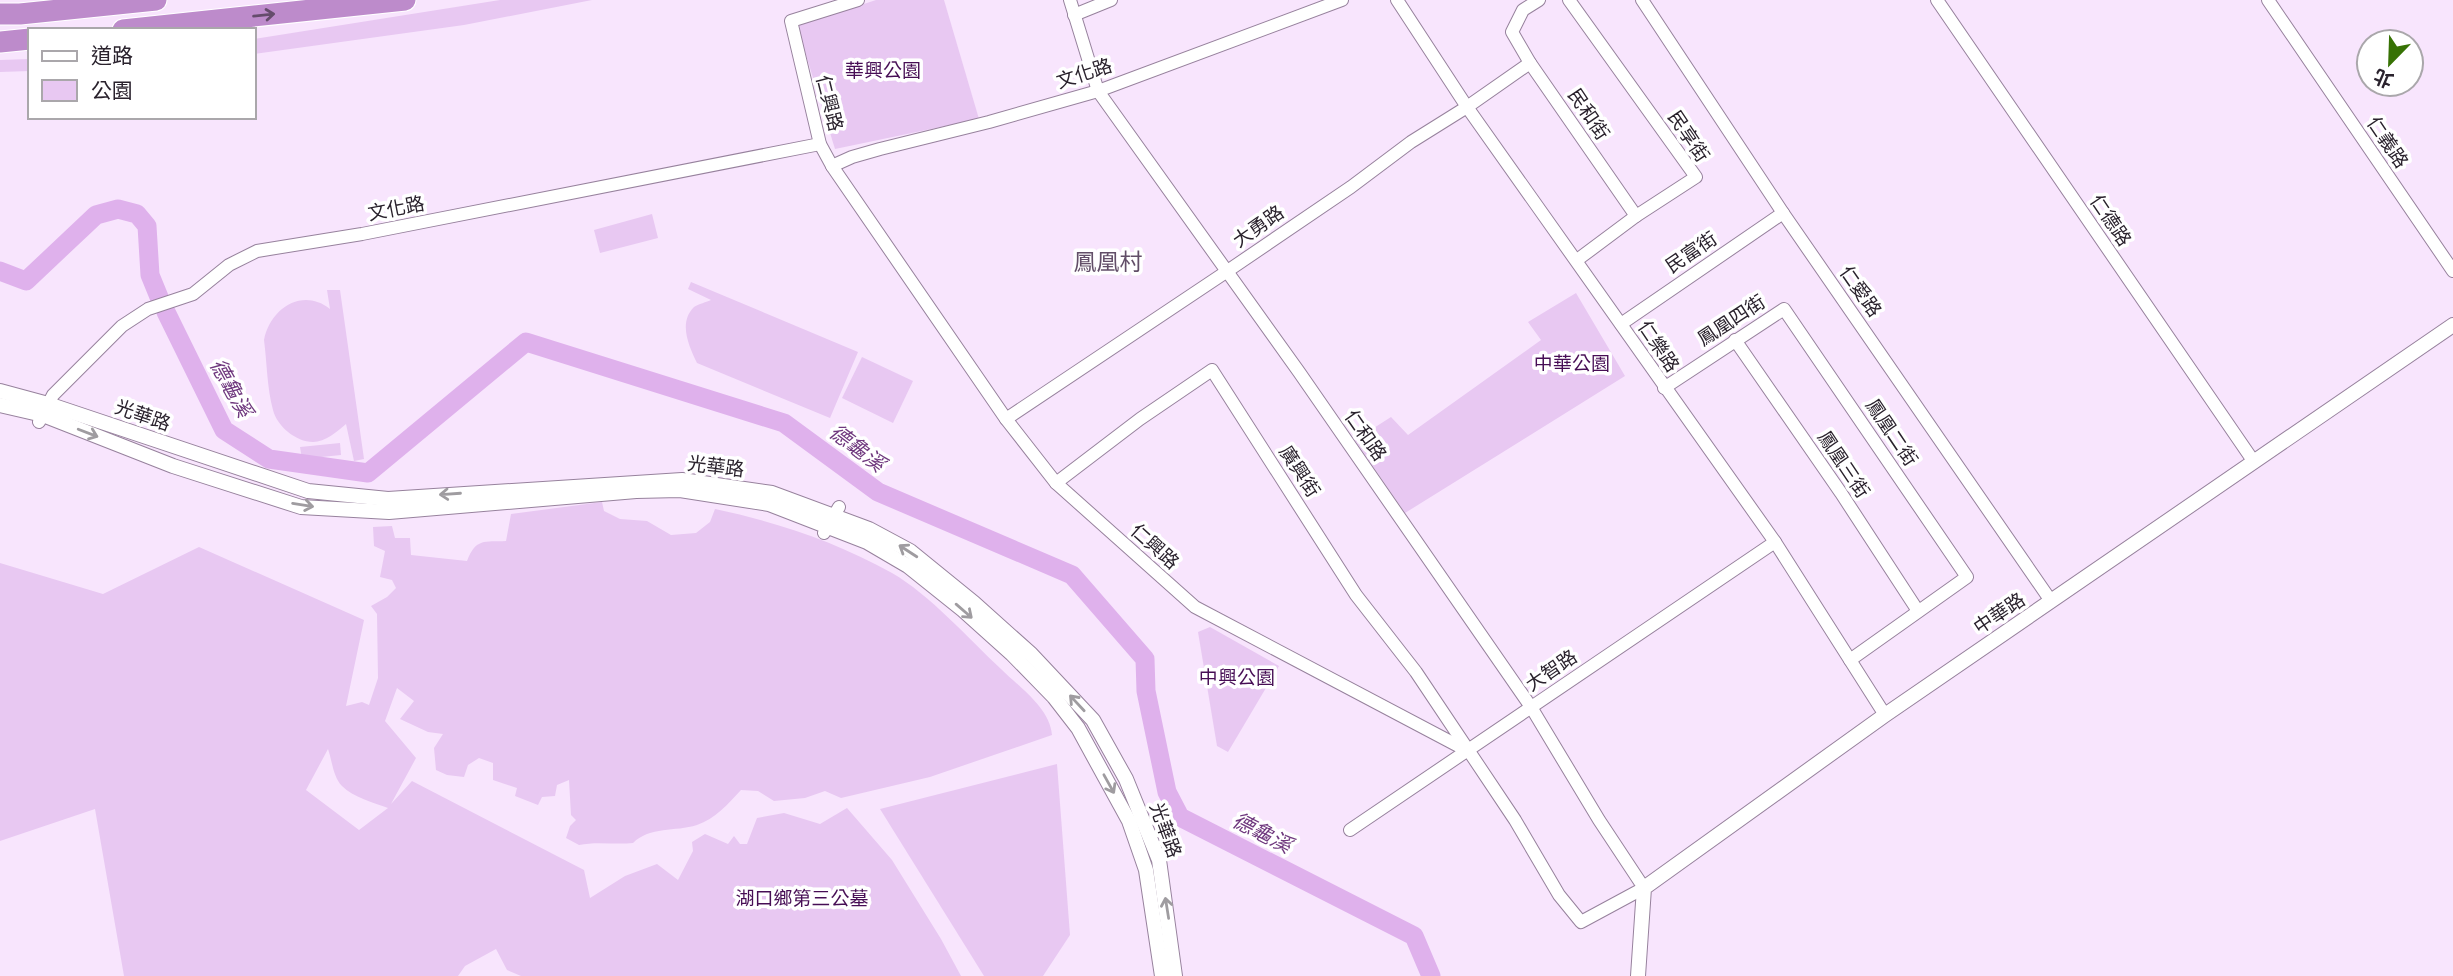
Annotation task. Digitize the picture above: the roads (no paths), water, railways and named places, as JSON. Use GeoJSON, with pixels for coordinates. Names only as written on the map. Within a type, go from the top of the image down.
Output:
{"type":"FeatureCollection","features":[{"type":"Feature","properties":{"kind":"highway"},"geometry":{"type":"LineString","coordinates":[[34,0],[121,5]]}},
{"type":"Feature","properties":{"kind":"highway"},"geometry":{"type":"LineString","coordinates":[[0,14],[156,0]]}},
{"type":"Feature","properties":{"kind":"highway"},"geometry":{"type":"LineString","coordinates":[[142,28],[405,0]]}},
{"type":"Feature","properties":{"kind":"highway"},"geometry":{"type":"LineString","coordinates":[[2,42],[28,39]]}},
{"type":"Feature","properties":{"kind":"street","name":"仁興路"},"geometry":{"type":"LineString","coordinates":[[858,0],[791,21],[820,144],[832,166],[1006,419],[1056,483],[1195,607],[1466,750],[1514,820],[1559,895],[1581,922],[1644,888]]}},
{"type":"Feature","properties":{"kind":"street","name":"仁和路"},"geometry":{"type":"LineString","coordinates":[[1070,0],[1098,91],[1299,372],[1531,707],[1599,820],[1644,888]]}},
{"type":"Feature","properties":{"kind":"street"},"geometry":{"type":"LineString","coordinates":[[1074,15],[1111,0]]}},
{"type":"Feature","properties":{"kind":"street","name":"文化路"},"geometry":{"type":"LineString","coordinates":[[832,166],[880,149],[972,127],[1098,91],[1342,0]]}},
{"type":"Feature","properties":{"kind":"street","name":"仁樂路"},"geometry":{"type":"LineString","coordinates":[[1397,0],[1468,107],[1775,542],[1885,715]]}},
{"type":"Feature","properties":{"kind":"street","name":"民和街"},"geometry":{"type":"LineString","coordinates":[[1539,0],[1523,10],[1512,32],[1530,63],[1636,216]]}},
{"type":"Feature","properties":{"kind":"street","name":"民享街"},"geometry":{"type":"LineString","coordinates":[[1569,0],[1696,177],[1636,216],[1577,260]]}},
{"type":"Feature","properties":{"kind":"street","name":"仁愛路"},"geometry":{"type":"LineString","coordinates":[[1642,0],[1783,213],[2051,601]]}},
{"type":"Feature","properties":{"kind":"street","name":"仁德路"},"geometry":{"type":"LineString","coordinates":[[1937,0],[2254,462]]}},
{"type":"Feature","properties":{"kind":"street","name":"仁義路"},"geometry":{"type":"LineString","coordinates":[[2268,0],[2453,271]]}},
{"type":"Feature","properties":{"kind":"street","name":"大勇路"},"geometry":{"type":"LineString","coordinates":[[1006,419],[1530,63]]}},
{"type":"Feature","properties":{"kind":"street","name":"文化路"},"geometry":{"type":"LineString","coordinates":[[44,414],[52,395],[122,326],[148,309],[193,294],[229,265],[257,251],[362,234],[820,144]]}},
{"type":"Feature","properties":{"kind":"street","name":"民富街"},"geometry":{"type":"LineString","coordinates":[[1621,324],[1783,213]]}},
{"type":"Feature","properties":{"kind":"street","name":"鳳凰四街"},"geometry":{"type":"LineString","coordinates":[[1664,388],[1784,309]]}},
{"type":"Feature","properties":{"kind":"street","name":"鳳凰二街"},"geometry":{"type":"LineString","coordinates":[[1784,309],[1967,577],[1919,611]]}},
{"type":"Feature","properties":{"kind":"street","name":"中華路"},"geometry":{"type":"LineString","coordinates":[[1644,888],[1885,715],[2453,325]]}},
{"type":"Feature","properties":{"kind":"street","name":"鳳凰三街"},"geometry":{"type":"LineString","coordinates":[[1734,340],[1841,493],[1919,611]]}},
{"type":"Feature","properties":{"kind":"street","name":"廣興街"},"geometry":{"type":"LineString","coordinates":[[1056,483],[1140,419],[1212,370],[1356,595],[1416,672],[1466,750]]}},
{"type":"Feature","properties":{"kind":"street","name":"光華路"},"geometry":{"type":"LineString","coordinates":[[0,391],[44,414]]}},
{"type":"Feature","properties":{"kind":"street","name":"光華路"},"geometry":{"type":"LineString","coordinates":[[0,405],[44,414],[308,491],[388,499],[681,484],[772,493],[910,551],[1031,653],[1093,720],[1126,779],[1159,860],[1175,976]]}},
{"type":"Feature","properties":{"kind":"street","name":"光華路"},"geometry":{"type":"LineString","coordinates":[[832,520],[908,566],[964,610],[1054,697],[1078,728],[1129,821],[1146,870],[1148,905],[1162,976]]}},
{"type":"Feature","properties":{"kind":"street","name":"大智路"},"geometry":{"type":"LineString","coordinates":[[1350,830],[1775,542]]}},
{"type":"Feature","properties":{"kind":"street"},"geometry":{"type":"LineString","coordinates":[[1850,660],[1919,611]]}},
{"type":"Feature","properties":{"kind":"street"},"geometry":{"type":"LineString","coordinates":[[1638,976],[1644,888]]}},
{"type":"Feature","properties":{"kind":"waterway","name":"德龜溪"},"geometry":{"type":"LineString","coordinates":[[0,271],[26,281],[96,215],[118,209],[137,214],[147,226],[150,275],[159,297]]}},
{"type":"Feature","properties":{"kind":"waterway","name":"德龜溪"},"geometry":{"type":"LineString","coordinates":[[166,312],[224,430],[269,459],[368,473],[526,342],[784,423],[878,492],[1072,575],[1145,659],[1146,691],[1167,792],[1180,817],[1414,936],[1431,976]]}},
{"type":"Feature","properties":{"kind":"district","name":"鳳凰村"},"geometry":{"type":"Point","coordinates":[1108,262]}},
{"type":"Feature","properties":{"kind":"park label","name":"華興公園"},"geometry":{"type":"Point","coordinates":[883,70]}},
{"type":"Feature","properties":{"kind":"park label","name":"中華公園"},"geometry":{"type":"Point","coordinates":[1572,363]}},
{"type":"Feature","properties":{"kind":"park label","name":"中興公園"},"geometry":{"type":"Point","coordinates":[1237,677]}},
{"type":"Feature","properties":{"kind":"park label","name":"湖口鄉第三公墓"},"geometry":{"type":"Point","coordinates":[802,898]}}]}
